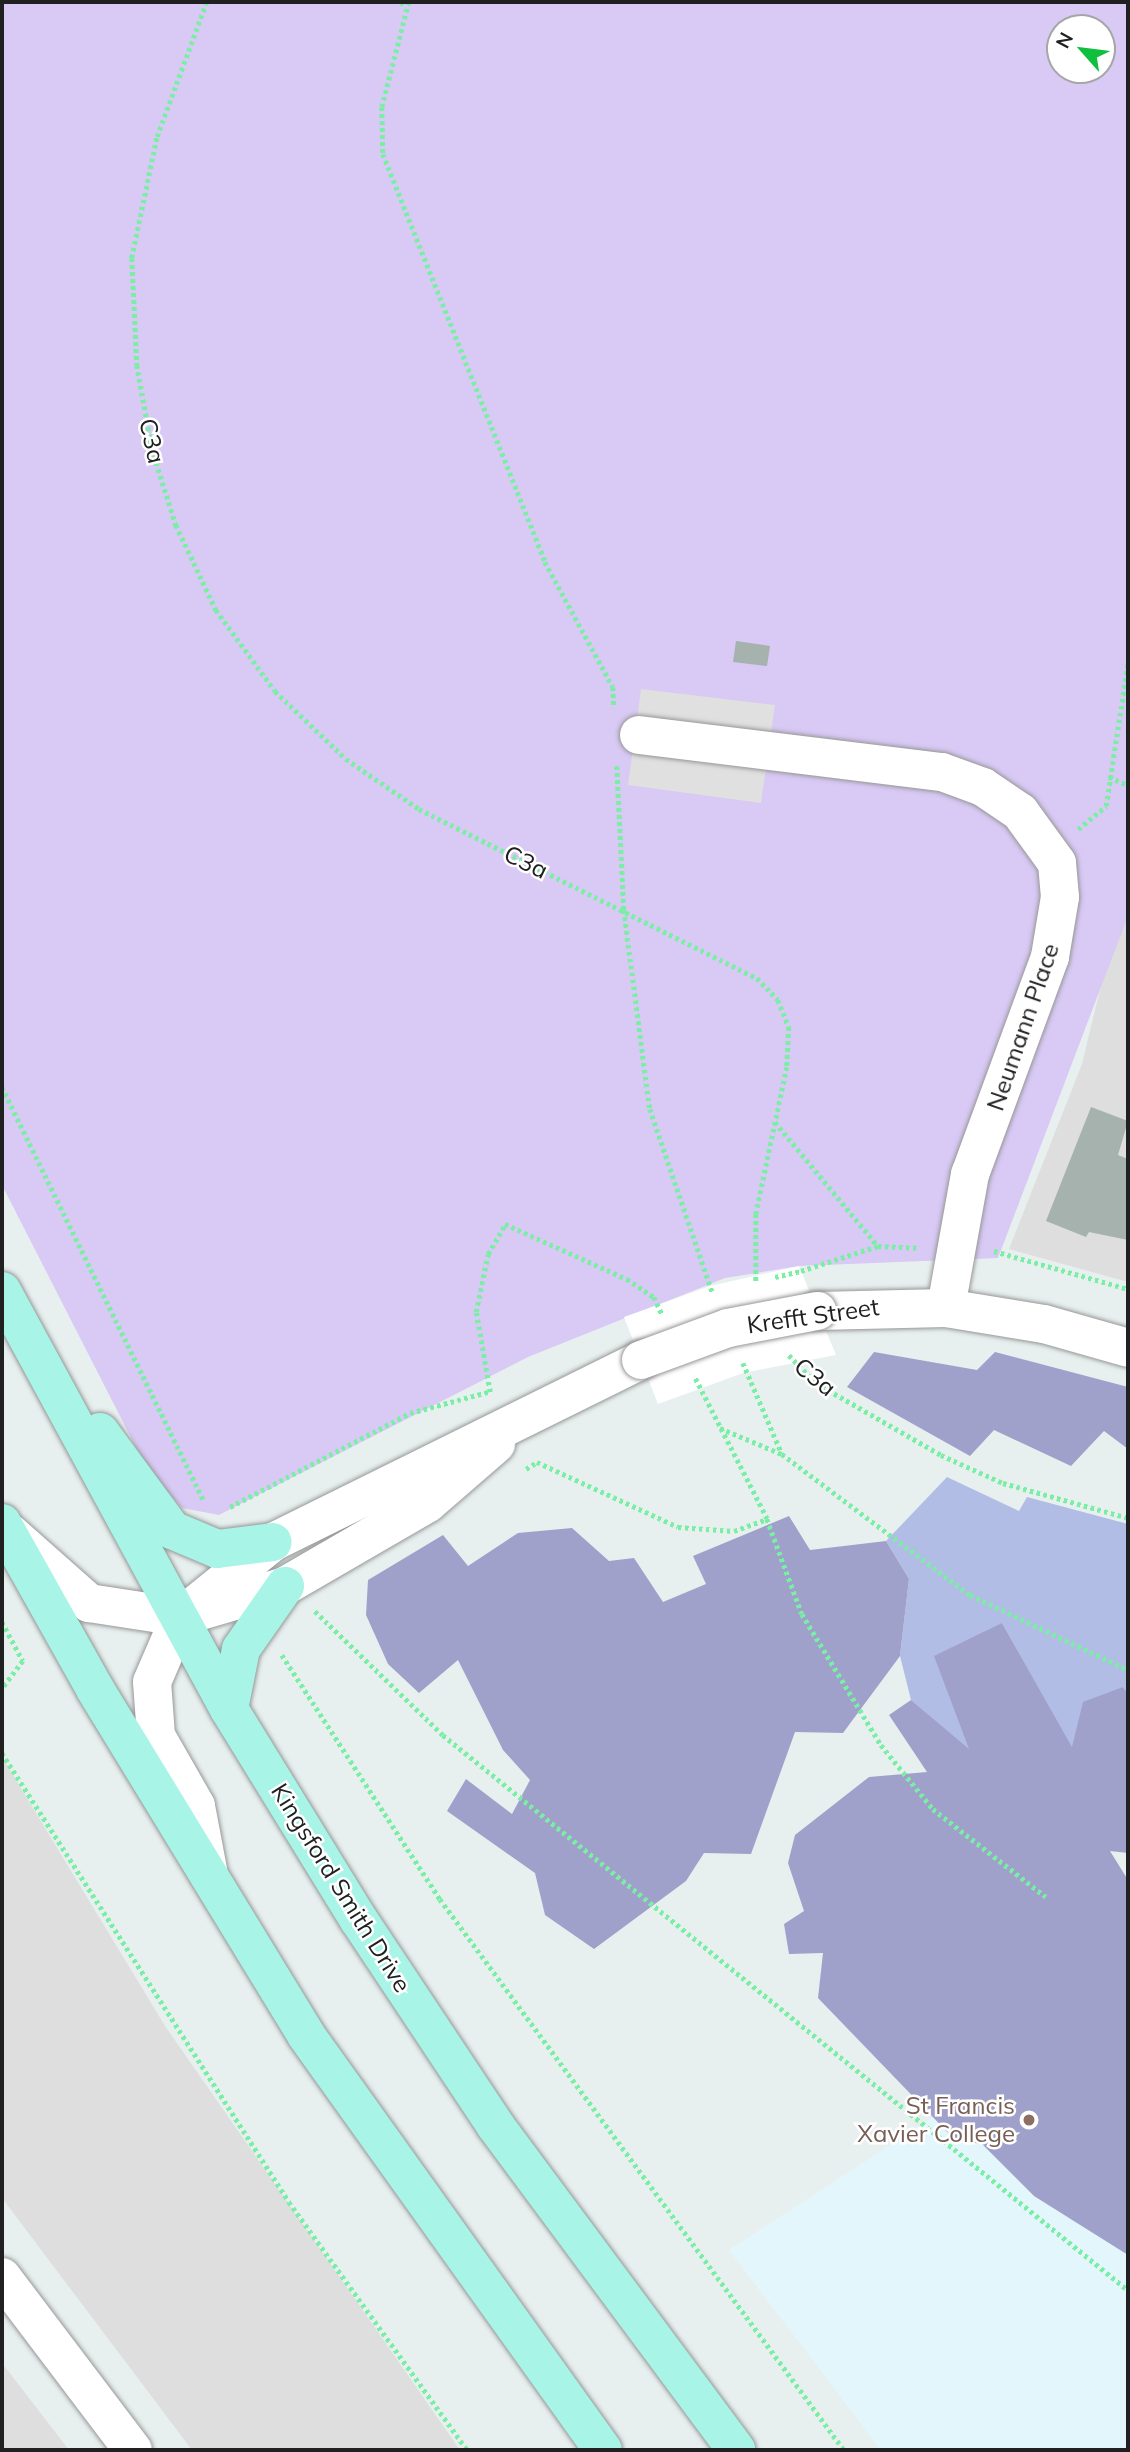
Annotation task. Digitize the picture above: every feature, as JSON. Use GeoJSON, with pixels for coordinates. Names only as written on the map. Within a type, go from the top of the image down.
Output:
{"type":"FeatureCollection","features":[{"type":"Feature","properties":{"kind":"main road","name":"Kingsford Smith Drive"},"geometry":{"type":"LineString","coordinates":[[2,1291],[21,1331],[229,1709],[495,2125],[736,2450]]}},
{"type":"Feature","properties":{"kind":"main road"},"geometry":{"type":"LineString","coordinates":[[21,1331],[172,1530],[273,1542]]}},
{"type":"Feature","properties":{"kind":"main road"},"geometry":{"type":"LineString","coordinates":[[3,1525],[211,1882],[405,2180],[603,2450]]}},
{"type":"Feature","properties":{"kind":"main road"},"geometry":{"type":"LineString","coordinates":[[229,1709],[241,1649],[275,1601]]}},
{"type":"Feature","properties":{"kind":"street","name":"Neumann Place"},"geometry":{"type":"LineString","coordinates":[[623,736],[942,772],[983,787],[1020,812],[1051,853],[1060,897],[1050,957],[970,1174],[946,1308]]}},
{"type":"Feature","properties":{"kind":"street","name":"Krefft Street"},"geometry":{"type":"LineString","coordinates":[[211,1882],[196,1806],[156,1736],[152,1682],[180,1617],[273,1542],[428,1460],[517,1427],[641,1360],[728,1328],[817,1311],[946,1308],[1044,1324],[1128,1348]]}},
{"type":"Feature","properties":{"kind":"street","name":"Krefft Street"},"geometry":{"type":"LineString","coordinates":[[3,1525],[89,1603],[180,1617],[275,1601],[428,1503],[517,1427]]}},
{"type":"Feature","properties":{"kind":"street"},"geometry":{"type":"LineString","coordinates":[[2,2277],[133,2450]]}},
{"type":"Feature","properties":{"kind":"path","name":"C3a"},"geometry":{"type":"LineString","coordinates":[[207,2],[157,138],[132,258],[137,365],[152,449],[176,525],[216,610],[275,691],[346,759],[419,809],[757,978],[778,1000],[789,1027],[751,1274],[762,1297]]}},
{"type":"Feature","properties":{"kind":"path"},"geometry":{"type":"LineString","coordinates":[[401,2],[408,4],[382,107],[383,154],[545,562],[613,687],[623,736],[624,910],[650,1109],[715,1300]]}},
{"type":"Feature","properties":{"kind":"path"},"geometry":{"type":"LineString","coordinates":[[1051,853],[1106,806],[1128,663]]}},
{"type":"Feature","properties":{"kind":"path"},"geometry":{"type":"LineString","coordinates":[[1109,777],[1128,785]]}},
{"type":"Feature","properties":{"kind":"path"},"geometry":{"type":"LineString","coordinates":[[2,1087],[214,1533],[410,1413],[502,1385]]}},
{"type":"Feature","properties":{"kind":"path"},"geometry":{"type":"LineString","coordinates":[[774,1121],[878,1246],[801,1271]]}},
{"type":"Feature","properties":{"kind":"path"},"geometry":{"type":"LineString","coordinates":[[992,1251],[1128,1289]]}},
{"type":"Feature","properties":{"kind":"path","name":"C3a"},"geometry":{"type":"LineString","coordinates":[[783,1343],[794,1365],[816,1384],[941,1455],[1003,1483],[1128,1518]]}},
{"type":"Feature","properties":{"kind":"path"},"geometry":{"type":"LineString","coordinates":[[738,1351],[782,1454]]}},
{"type":"Feature","properties":{"kind":"path"},"geometry":{"type":"LineString","coordinates":[[720,1429],[782,1454],[970,1595],[1128,1670]]}},
{"type":"Feature","properties":{"kind":"path"},"geometry":{"type":"LineString","coordinates":[[767,1519],[802,1614],[881,1745],[933,1809],[1046,1896]]}},
{"type":"Feature","properties":{"kind":"path"},"geometry":{"type":"LineString","coordinates":[[275,1601],[1128,2290]]}},
{"type":"Feature","properties":{"kind":"path"},"geometry":{"type":"LineString","coordinates":[[275,1601],[307,1697],[440,1899],[844,2450]]}},
{"type":"Feature","properties":{"kind":"path"},"geometry":{"type":"LineString","coordinates":[[2,1622],[23,1661],[2,1689]]}},
{"type":"Feature","properties":{"kind":"path"},"geometry":{"type":"LineString","coordinates":[[2,1753],[289,2202],[467,2450]]}},
{"type":"Feature","properties":{"kind":"shaded area"},"geometry":{"type":"Polygon","coordinates":[[[2,2],[1128,2],[1128,916],[998,1258],[799,1266],[725,1278],[528,1357],[219,1515],[182,1508],[147,1469],[2,1185],[2,2]]]}},
{"type":"Feature","properties":{"kind":"shaded area"},"geometry":{"type":"Polygon","coordinates":[[[641,689],[775,705],[761,803],[628,785],[641,689]]]}},
{"type":"Feature","properties":{"kind":"shaded area"},"geometry":{"type":"Polygon","coordinates":[[[1128,874],[1128,1282],[1009,1249],[1082,1064],[1128,874]]]}},
{"type":"Feature","properties":{"kind":"shaded area"},"geometry":{"type":"Polygon","coordinates":[[[874,1352],[977,1370],[995,1352],[1128,1387],[1128,1449],[1104,1431],[1071,1466],[994,1430],[970,1456],[847,1387],[874,1352]]]}},
{"type":"Feature","properties":{"kind":"shaded area"},"geometry":{"type":"Polygon","coordinates":[[[947,1477],[1019,1511],[1027,1497],[1128,1524],[1128,1694],[1123,1687],[1072,1748],[1002,1623],[969,1750],[911,1700],[900,1656],[909,1579],[886,1541],[947,1477]]]}},
{"type":"Feature","properties":{"kind":"shaded area"},"geometry":{"type":"Polygon","coordinates":[[[789,1516],[810,1550],[886,1541],[909,1579],[900,1656],[843,1733],[795,1732],[751,1854],[704,1853],[686,1881],[594,1949],[545,1915],[535,1873],[447,1811],[466,1779],[512,1814],[530,1780],[503,1750],[458,1660],[419,1693],[388,1664],[366,1615],[368,1580],[443,1535],[468,1566],[518,1533],[572,1528],[609,1561],[634,1558],[663,1602],[706,1584],[693,1556],[789,1516]]]}},
{"type":"Feature","properties":{"kind":"shaded area"},"geometry":{"type":"Polygon","coordinates":[[[1002,1623],[1072,1747],[1083,1702],[1123,1687],[1128,1694],[1128,1853],[1110,1851],[1128,1880],[1128,2255],[1034,2196],[982,2144],[955,2140],[818,1998],[823,1953],[789,1954],[784,1924],[804,1911],[788,1863],[795,1835],[869,1777],[927,1772],[889,1715],[911,1700],[969,1749],[934,1656],[1002,1623]]]}},
{"type":"Feature","properties":{"kind":"shaded area"},"geometry":{"type":"Polygon","coordinates":[[[2,1757],[165,2026],[460,2450],[192,2450],[2,2198],[2,1757]]]}},
{"type":"Feature","properties":{"kind":"shaded area","name":"St Francis Xavier College"},"geometry":{"type":"Polygon","coordinates":[[[1128,1990],[1128,2450],[881,2450],[729,2250],[1128,1990]]]}},
{"type":"Feature","properties":{"kind":"shaded area"},"geometry":{"type":"Polygon","coordinates":[[[2,2363],[69,2450],[2,2450],[2,2363]]]}},
{"type":"Feature","properties":{"kind":"pier"},"geometry":{"type":"Polygon","coordinates":[[[799,1266],[836,1355],[743,1373],[658,1404],[624,1317],[710,1286],[799,1266]]]}},
{"type":"Feature","properties":{"kind":"building"},"geometry":{"type":"Polygon","coordinates":[[[736,641],[770,646],[767,666],[733,662],[736,641]]]}},
{"type":"Feature","properties":{"kind":"building"},"geometry":{"type":"Polygon","coordinates":[[[1091,1107],[1128,1121],[1118,1155],[1128,1159],[1128,1240],[1089,1232],[1086,1237],[1046,1221],[1091,1107]]]}},
{"type":"Feature","properties":{"kind":"place","name":"St Francis Xavier College"},"geometry":{"type":"Point","coordinates":[1029,2120]}}]}
